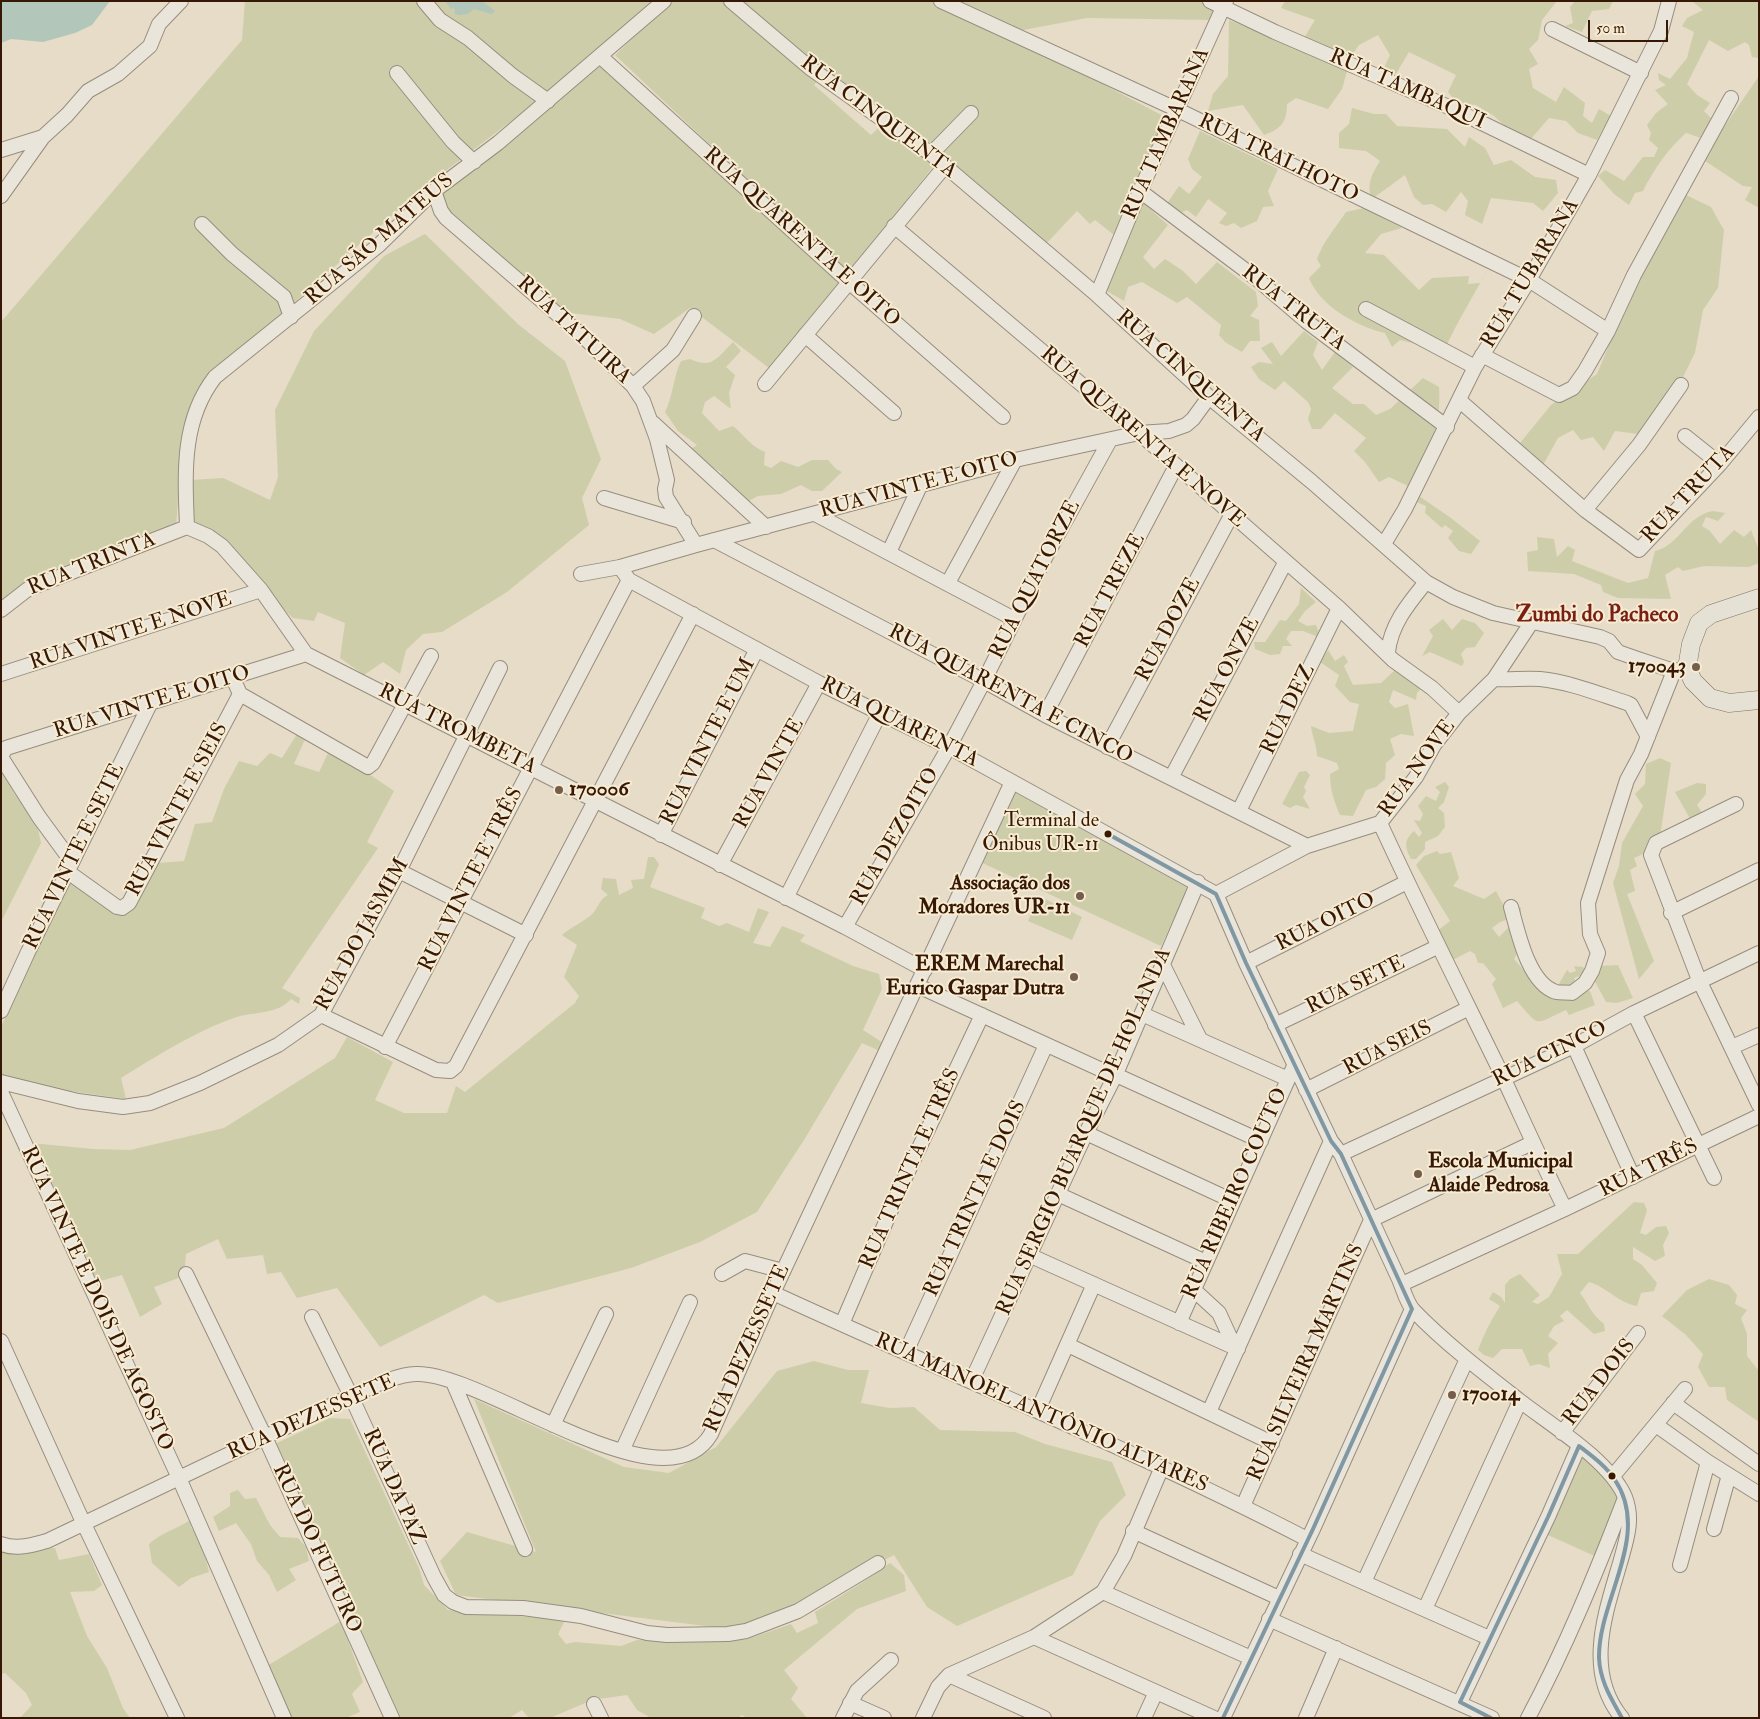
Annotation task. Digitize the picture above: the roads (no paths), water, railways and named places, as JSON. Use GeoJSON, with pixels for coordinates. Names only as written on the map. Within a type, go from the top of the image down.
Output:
{"type":"FeatureCollection","features":[{"type":"Feature","properties":{"kind":"main road"},"geometry":{"type":"LineString","coordinates":[[1751,600],[1712,614],[1699,623],[1680,669],[1710,698],[1730,703],[1759,700]]}},
{"type":"Feature","properties":{"kind":"street"},"geometry":{"type":"LineString","coordinates":[[1,196],[43,137],[67,116],[88,91],[118,74],[150,46],[159,24],[181,1]]}},
{"type":"Feature","properties":{"kind":"street"},"geometry":{"type":"LineString","coordinates":[[424,1],[440,20],[468,38],[513,76],[548,101]]}},
{"type":"Feature","properties":{"kind":"street","name":"RUA SÃO MATEUS"},"geometry":{"type":"LineString","coordinates":[[187,527],[187,445],[195,411],[203,392],[215,377],[379,245],[434,191],[474,162],[548,101],[664,1]]}},
{"type":"Feature","properties":{"kind":"street","name":"RUA CINQUENTA"},"geometry":{"type":"LineString","coordinates":[[731,1],[810,68],[931,154],[1097,295],[1209,397],[1384,544],[1426,582],[1469,604],[1531,623],[1600,637],[1609,641],[1618,652],[1680,669]]}},
{"type":"Feature","properties":{"kind":"street","name":"RUA TRALHOTO"},"geometry":{"type":"LineString","coordinates":[[941,1],[1178,110],[1529,280],[1608,331]]}},
{"type":"Feature","properties":{"kind":"street","name":"RUA TAMBAQUI"},"geometry":{"type":"LineString","coordinates":[[1210,1],[1225,4],[1275,32],[1451,108],[1589,175]]}},
{"type":"Feature","properties":{"kind":"street","name":"RUA TUBARANA"},"geometry":{"type":"LineString","coordinates":[[1384,544],[1405,509],[1479,361],[1529,280],[1589,175],[1664,23],[1665,10],[1669,1]]}},
{"type":"Feature","properties":{"kind":"street","name":"RUA TAMBARANA"},"geometry":{"type":"LineString","coordinates":[[1097,295],[1140,192],[1225,4]]}},
{"type":"Feature","properties":{"kind":"street"},"geometry":{"type":"LineString","coordinates":[[1552,28],[1641,73]]}},
{"type":"Feature","properties":{"kind":"street","name":"RUA QUARENTA E OITO"},"geometry":{"type":"LineString","coordinates":[[601,57],[849,282],[1003,417]]}},
{"type":"Feature","properties":{"kind":"street"},"geometry":{"type":"LineString","coordinates":[[397,73],[448,137],[474,162]]}},
{"type":"Feature","properties":{"kind":"street"},"geometry":{"type":"LineString","coordinates":[[1366,309],[1559,396],[1573,388],[1608,331],[1634,275],[1731,98]]}},
{"type":"Feature","properties":{"kind":"street"},"geometry":{"type":"LineString","coordinates":[[931,154],[971,113]]}},
{"type":"Feature","properties":{"kind":"street"},"geometry":{"type":"LineString","coordinates":[[1,150],[43,137]]}},
{"type":"Feature","properties":{"kind":"street"},"geometry":{"type":"LineString","coordinates":[[765,384],[945,166]]}},
{"type":"Feature","properties":{"kind":"street","name":"RUA TATUIRA"},"geometry":{"type":"LineString","coordinates":[[434,191],[440,211],[446,218],[586,339],[633,386],[643,400],[652,422],[667,480],[665,492],[696,545]]}},
{"type":"Feature","properties":{"kind":"street","name":"RUA TRUTA"},"geometry":{"type":"LineString","coordinates":[[1140,192],[1257,279],[1306,321],[1447,426]]}},
{"type":"Feature","properties":{"kind":"street"},"geometry":{"type":"LineString","coordinates":[[202,224],[232,254],[284,297],[291,317]]}},
{"type":"Feature","properties":{"kind":"street","name":"RUA QUARENTA E NOVE"},"geometry":{"type":"LineString","coordinates":[[894,226],[1139,433],[1285,563],[1339,608],[1388,652],[1393,660],[1432,688],[1459,713]]}},
{"type":"Feature","properties":{"kind":"street"},"geometry":{"type":"LineString","coordinates":[[633,386],[673,350],[694,316]]}},
{"type":"Feature","properties":{"kind":"street"},"geometry":{"type":"LineString","coordinates":[[805,335],[894,413]]}},
{"type":"Feature","properties":{"kind":"street"},"geometry":{"type":"LineString","coordinates":[[1460,402],[1585,510],[1639,445],[1681,385]]}},
{"type":"Feature","properties":{"kind":"street","name":"RUA VINTE E OITO"},"geometry":{"type":"LineString","coordinates":[[620,567],[1015,460],[1139,433],[1169,431],[1186,425],[1193,419],[1209,397]]}},
{"type":"Feature","properties":{"kind":"street","name":"RUA TRUTA"},"geometry":{"type":"LineString","coordinates":[[1585,510],[1639,550],[1720,464],[1759,416]]}},
{"type":"Feature","properties":{"kind":"street"},"geometry":{"type":"LineString","coordinates":[[652,422],[766,527]]}},
{"type":"Feature","properties":{"kind":"street"},"geometry":{"type":"LineString","coordinates":[[1685,436],[1720,464]]}},
{"type":"Feature","properties":{"kind":"street","name":"RUA QUATORZE"},"geometry":{"type":"LineString","coordinates":[[949,747],[984,681],[1014,618],[1110,440]]}},
{"type":"Feature","properties":{"kind":"street"},"geometry":{"type":"LineString","coordinates":[[948,582],[1015,460]]}},
{"type":"Feature","properties":{"kind":"street","name":"RUA TREZE"},"geometry":{"type":"LineString","coordinates":[[1045,715],[1176,466]]}},
{"type":"Feature","properties":{"kind":"street"},"geometry":{"type":"LineString","coordinates":[[889,552],[920,486]]}},
{"type":"Feature","properties":{"kind":"street"},"geometry":{"type":"LineString","coordinates":[[604,498],[684,522]]}},
{"type":"Feature","properties":{"kind":"street"},"geometry":{"type":"LineString","coordinates":[[815,514],[1014,618]]}},
{"type":"Feature","properties":{"kind":"street","name":"RUA DOZE"},"geometry":{"type":"LineString","coordinates":[[1107,746],[1232,514]]}},
{"type":"Feature","properties":{"kind":"street","name":"RUA TROMBETA"},"geometry":{"type":"LineString","coordinates":[[187,527],[216,541],[261,590],[306,654],[845,927],[925,970]]}},
{"type":"Feature","properties":{"kind":"street","name":"RUA TRINTA"},"geometry":{"type":"LineString","coordinates":[[1,610],[28,589],[187,527]]}},
{"type":"Feature","properties":{"kind":"street","name":"RUA QUARENTA E CINCO"},"geometry":{"type":"LineString","coordinates":[[714,540],[984,681],[1045,715],[1307,846]]}},
{"type":"Feature","properties":{"kind":"street","name":"RUA ONZE"},"geometry":{"type":"LineString","coordinates":[[1171,778],[1285,563]]}},
{"type":"Feature","properties":{"kind":"street"},"geometry":{"type":"LineString","coordinates":[[581,574],[620,567]]}},
{"type":"Feature","properties":{"kind":"street","name":"RUA QUARENTA"},"geometry":{"type":"LineString","coordinates":[[620,567],[629,580],[819,683],[949,747],[1198,882],[1216,894]]}},
{"type":"Feature","properties":{"kind":"street","name":"RUA VINTE E TRÊS"},"geometry":{"type":"LineString","coordinates":[[385,1047],[629,580]]}},
{"type":"Feature","properties":{"kind":"street"},"geometry":{"type":"LineString","coordinates":[[1388,652],[1389,642],[1402,613],[1426,582]]}},
{"type":"Feature","properties":{"kind":"street","name":"RUA VINTE E NOVE"},"geometry":{"type":"LineString","coordinates":[[1,674],[261,590]]}},
{"type":"Feature","properties":{"kind":"street","name":"RUA DEZ"},"geometry":{"type":"LineString","coordinates":[[1239,811],[1339,608]]}},
{"type":"Feature","properties":{"kind":"street"},"geometry":{"type":"LineString","coordinates":[[321,1015],[436,1070],[450,1071],[462,1058],[693,614]]}},
{"type":"Feature","properties":{"kind":"street","name":"RUA NOVE"},"geometry":{"type":"LineString","coordinates":[[1216,894],[1307,846],[1380,822],[1416,777],[1434,745],[1459,713],[1494,679],[1531,623]]}},
{"type":"Feature","properties":{"kind":"street","name":"RUA VINTE E UM"},"geometry":{"type":"LineString","coordinates":[[661,835],[757,650]]}},
{"type":"Feature","properties":{"kind":"street","name":"RUA VINTE E OITO"},"geometry":{"type":"LineString","coordinates":[[70,867],[1,757],[6,748],[306,654]]}},
{"type":"Feature","properties":{"kind":"street"},"geometry":{"type":"LineString","coordinates":[[233,678],[240,694],[368,766],[373,763],[430,656]]}},
{"type":"Feature","properties":{"kind":"street","name":"RUA DO JASMIM"},"geometry":{"type":"LineString","coordinates":[[1,1082],[78,1101],[123,1106],[150,1103],[200,1083],[278,1045],[321,1015],[399,871],[500,668]]}},
{"type":"Feature","properties":{"kind":"street"},"geometry":{"type":"LineString","coordinates":[[1511,907],[1527,961],[1535,975],[1555,992],[1572,993],[1585,983],[1592,971],[1598,953],[1590,934],[1588,903],[1627,780],[1680,669]]}},
{"type":"Feature","properties":{"kind":"street"},"geometry":{"type":"LineString","coordinates":[[1494,679],[1554,681],[1577,686],[1627,703],[1631,705],[1648,737]]}},
{"type":"Feature","properties":{"kind":"street","name":"RUA VINTE"},"geometry":{"type":"LineString","coordinates":[[720,865],[819,683]]}},
{"type":"Feature","properties":{"kind":"street","name":"RUA VINTE E SEIS"},"geometry":{"type":"LineString","coordinates":[[70,867],[117,907],[122,908],[129,903],[240,694]]}},
{"type":"Feature","properties":{"kind":"street","name":"RUA VINTE E SETE"},"geometry":{"type":"LineString","coordinates":[[1,1012],[150,704]]}},
{"type":"Feature","properties":{"kind":"street"},"geometry":{"type":"LineString","coordinates":[[786,898],[880,713]]}},
{"type":"Feature","properties":{"kind":"street","name":"RUA DEZOITO"},"geometry":{"type":"LineString","coordinates":[[845,927],[949,747]]}},
{"type":"Feature","properties":{"kind":"street","name":"RUA DEZESSETE"},"geometry":{"type":"LineString","coordinates":[[1,1544],[11,1548],[25,1547],[47,1540],[352,1396],[388,1381],[416,1374],[453,1382],[553,1425],[622,1451],[654,1458],[673,1457],[701,1448],[711,1434],[773,1292],[1012,782]]}},
{"type":"Feature","properties":{"kind":"street"},"geometry":{"type":"LineString","coordinates":[[1736,804],[1656,843],[1651,855],[1671,913],[1699,980],[1759,1105]]}},
{"type":"Feature","properties":{"kind":"street"},"geometry":{"type":"LineString","coordinates":[[1380,822],[1437,947],[1469,1008],[1565,1209]]}},
{"type":"Feature","properties":{"kind":"street"},"geometry":{"type":"LineString","coordinates":[[1671,913],[1759,870]]}},
{"type":"Feature","properties":{"kind":"street"},"geometry":{"type":"LineString","coordinates":[[399,871],[526,935]]}},
{"type":"Feature","properties":{"kind":"street","name":"RUA SERGIO BUARQUE DE HOLANDA"},"geometry":{"type":"LineString","coordinates":[[972,1380],[1060,1195],[1086,1133],[1116,1076],[1162,963],[1198,882]]}},
{"type":"Feature","properties":{"kind":"street","name":"RUA OITO"},"geometry":{"type":"LineString","coordinates":[[1246,963],[1407,882]]}},
{"type":"Feature","properties":{"kind":"street"},"geometry":{"type":"LineString","coordinates":[[1216,894],[1275,1026],[1330,1141],[1340,1154],[1412,1309],[1467,1359],[1562,1432],[1613,1476],[1625,1498],[1629,1510],[1628,1532],[1606,1611],[1600,1646],[1604,1687],[1622,1718]]}},
{"type":"Feature","properties":{"kind":"street","name":"RUA SETE"},"geometry":{"type":"LineString","coordinates":[[1275,1026],[1437,947]]}},
{"type":"Feature","properties":{"kind":"street","name":"RUA CINCO"},"geometry":{"type":"LineString","coordinates":[[1340,1154],[1574,1046],[1699,980],[1759,953]]}},
{"type":"Feature","properties":{"kind":"street"},"geometry":{"type":"LineString","coordinates":[[1162,963],[1200,1039]]}},
{"type":"Feature","properties":{"kind":"street"},"geometry":{"type":"LineString","coordinates":[[918,986],[1261,1141]]}},
{"type":"Feature","properties":{"kind":"street","name":"RUA SEIS"},"geometry":{"type":"LineString","coordinates":[[1306,1090],[1469,1008]]}},
{"type":"Feature","properties":{"kind":"street"},"geometry":{"type":"LineString","coordinates":[[1634,1013],[1714,1178]]}},
{"type":"Feature","properties":{"kind":"street"},"geometry":{"type":"LineString","coordinates":[[1142,1014],[1288,1079]]}},
{"type":"Feature","properties":{"kind":"street","name":"RUA TRINTA E TRÊS"},"geometry":{"type":"LineString","coordinates":[[842,1324],[903,1182],[982,1015]]}},
{"type":"Feature","properties":{"kind":"street"},"geometry":{"type":"LineString","coordinates":[[1732,1047],[1759,1035]]}},
{"type":"Feature","properties":{"kind":"street","name":"RUA TRINTA E DOIS"},"geometry":{"type":"LineString","coordinates":[[906,1352],[1046,1045]]}},
{"type":"Feature","properties":{"kind":"street"},"geometry":{"type":"LineString","coordinates":[[1574,1046],[1633,1177]]}},
{"type":"Feature","properties":{"kind":"street","name":"RUA RIBEIRO COUTO"},"geometry":{"type":"LineString","coordinates":[[1179,1323],[1294,1066]]}},
{"type":"Feature","properties":{"kind":"street","name":"RUA VINTE E DOIS DE AGOSTO"},"geometry":{"type":"LineString","coordinates":[[1,1092],[133,1383],[179,1478],[284,1718]]}},
{"type":"Feature","properties":{"kind":"street","name":"RUA TRÊS"},"geometry":{"type":"LineString","coordinates":[[1402,1284],[1633,1177],[1759,1116]]}},
{"type":"Feature","properties":{"kind":"street"},"geometry":{"type":"LineString","coordinates":[[1086,1133],[1233,1202]]}},
{"type":"Feature","properties":{"kind":"street"},"geometry":{"type":"LineString","coordinates":[[1209,1412],[1330,1141]]}},
{"type":"Feature","properties":{"kind":"street"},"geometry":{"type":"LineString","coordinates":[[1371,1220],[1532,1143]]}},
{"type":"Feature","properties":{"kind":"street"},"geometry":{"type":"LineString","coordinates":[[1060,1195],[1206,1262]]}},
{"type":"Feature","properties":{"kind":"street","name":"RUA SILVEIRA MARTINS"},"geometry":{"type":"LineString","coordinates":[[1243,1506],[1371,1220]]}},
{"type":"Feature","properties":{"kind":"street"},"geometry":{"type":"LineString","coordinates":[[1030,1256],[1237,1349]]}},
{"type":"Feature","properties":{"kind":"street"},"geometry":{"type":"LineString","coordinates":[[722,1274],[746,1261],[783,1271]]}},
{"type":"Feature","properties":{"kind":"street","name":"RUA DO FUTURO"},"geometry":{"type":"LineString","coordinates":[[186,1274],[265,1437],[392,1718]]}},
{"type":"Feature","properties":{"kind":"street"},"geometry":{"type":"LineString","coordinates":[[1038,1410],[1094,1284]]}},
{"type":"Feature","properties":{"kind":"street"},"geometry":{"type":"LineString","coordinates":[[1194,1290],[1219,1313],[1237,1349]]}},
{"type":"Feature","properties":{"kind":"street","name":"RUA MANOEL ANTÔNIO ALVARES"},"geometry":{"type":"LineString","coordinates":[[773,1292],[1162,1467],[1308,1539]]}},
{"type":"Feature","properties":{"kind":"street"},"geometry":{"type":"LineString","coordinates":[[622,1451],[690,1302]]}},
{"type":"Feature","properties":{"kind":"street"},"geometry":{"type":"LineString","coordinates":[[1223,1718],[1278,1598],[1308,1539],[1412,1309]]}},
{"type":"Feature","properties":{"kind":"street"},"geometry":{"type":"LineString","coordinates":[[553,1425],[606,1314]]}},
{"type":"Feature","properties":{"kind":"street","name":"RUA DA PAZ"},"geometry":{"type":"LineString","coordinates":[[312,1317],[352,1396],[434,1577],[444,1595],[453,1602],[466,1607],[523,1608],[581,1616],[647,1633],[702,1635],[746,1632],[798,1612],[878,1563]]}},
{"type":"Feature","properties":{"kind":"street","name":"RUA DOIS"},"geometry":{"type":"LineString","coordinates":[[1562,1432],[1638,1333]]}},
{"type":"Feature","properties":{"kind":"street"},"geometry":{"type":"LineString","coordinates":[[1,1342],[5,1359],[178,1718]]}},
{"type":"Feature","properties":{"kind":"street"},"geometry":{"type":"LineString","coordinates":[[1068,1345],[1272,1443]]}},
{"type":"Feature","properties":{"kind":"street"},"geometry":{"type":"LineString","coordinates":[[1364,1582],[1467,1359]]}},
{"type":"Feature","properties":{"kind":"street"},"geometry":{"type":"LineString","coordinates":[[453,1382],[525,1549]]}},
{"type":"Feature","properties":{"kind":"street"},"geometry":{"type":"LineString","coordinates":[[1613,1476],[1685,1389]]}},
{"type":"Feature","properties":{"kind":"street"},"geometry":{"type":"LineString","coordinates":[[1425,1610],[1520,1401]]}},
{"type":"Feature","properties":{"kind":"street"},"geometry":{"type":"LineString","coordinates":[[1673,1403],[1759,1464]]}},
{"type":"Feature","properties":{"kind":"street"},"geometry":{"type":"LineString","coordinates":[[1656,1425],[1708,1462],[1759,1494]]}},
{"type":"Feature","properties":{"kind":"street"},"geometry":{"type":"LineString","coordinates":[[1460,1702],[1548,1517],[1579,1446]]}},
{"type":"Feature","properties":{"kind":"street"},"geometry":{"type":"LineString","coordinates":[[1680,1565],[1708,1462]]}},
{"type":"Feature","properties":{"kind":"street"},"geometry":{"type":"LineString","coordinates":[[923,1718],[938,1687],[949,1675],[1034,1637],[1103,1592],[1124,1556],[1133,1531],[1162,1467]]}},
{"type":"Feature","properties":{"kind":"street"},"geometry":{"type":"LineString","coordinates":[[1714,1529],[1729,1475]]}},
{"type":"Feature","properties":{"kind":"street"},"geometry":{"type":"LineString","coordinates":[[1528,1718],[1553,1670],[1625,1498]]}},
{"type":"Feature","properties":{"kind":"street"},"geometry":{"type":"LineString","coordinates":[[1133,1531],[1278,1598]]}},
{"type":"Feature","properties":{"kind":"street"},"geometry":{"type":"LineString","coordinates":[[1300,1554],[1489,1638]]}},
{"type":"Feature","properties":{"kind":"street"},"geometry":{"type":"LineString","coordinates":[[1103,1592],[1251,1658]]}},
{"type":"Feature","properties":{"kind":"street"},"geometry":{"type":"LineString","coordinates":[[1270,1619],[1460,1702],[1492,1718]]}},
{"type":"Feature","properties":{"kind":"street"},"geometry":{"type":"LineString","coordinates":[[1034,1637],[1214,1718]]}},
{"type":"Feature","properties":{"kind":"street"},"geometry":{"type":"LineString","coordinates":[[1310,1717],[1336,1648]]}},
{"type":"Feature","properties":{"kind":"street"},"geometry":{"type":"LineString","coordinates":[[843,1718],[850,1703],[867,1680],[891,1660]]}},
{"type":"Feature","properties":{"kind":"street"},"geometry":{"type":"LineString","coordinates":[[949,1675],[1044,1718]]}},
{"type":"Feature","properties":{"kind":"street"},"geometry":{"type":"LineString","coordinates":[[1144,1718],[1156,1692]]}},
{"type":"Feature","properties":{"kind":"street"},"geometry":{"type":"LineString","coordinates":[[850,1703],[884,1718]]}},
{"type":"Feature","properties":{"kind":"street"},"geometry":{"type":"LineString","coordinates":[[594,1704],[601,1718]]}},
{"type":"Feature","properties":{"kind":"place","name":"170043"},"geometry":{"type":"Point","coordinates":[1696,667]}},
{"type":"Feature","properties":{"kind":"place","name":"170006"},"geometry":{"type":"Point","coordinates":[559,790]}},
{"type":"Feature","properties":{"kind":"place","name":"Terminal de Ônibus UR-11"},"geometry":{"type":"Point","coordinates":[1108,834]}},
{"type":"Feature","properties":{"kind":"place","name":"Associação dos Moradores UR-11"},"geometry":{"type":"Point","coordinates":[1080,896]}},
{"type":"Feature","properties":{"kind":"place","name":"EREM Marechal Eurico Gaspar Dutra"},"geometry":{"type":"Point","coordinates":[1074,977]}},
{"type":"Feature","properties":{"kind":"place","name":"Escola Municipal Alaide Pedrosa"},"geometry":{"type":"Point","coordinates":[1418,1174]}},
{"type":"Feature","properties":{"kind":"place","name":"170014"},"geometry":{"type":"Point","coordinates":[1452,1395]}},
{"type":"Feature","properties":{"kind":"district","name":"Zumbi do Pacheco"},"geometry":{"type":"Point","coordinates":[1597,616]}}]}
